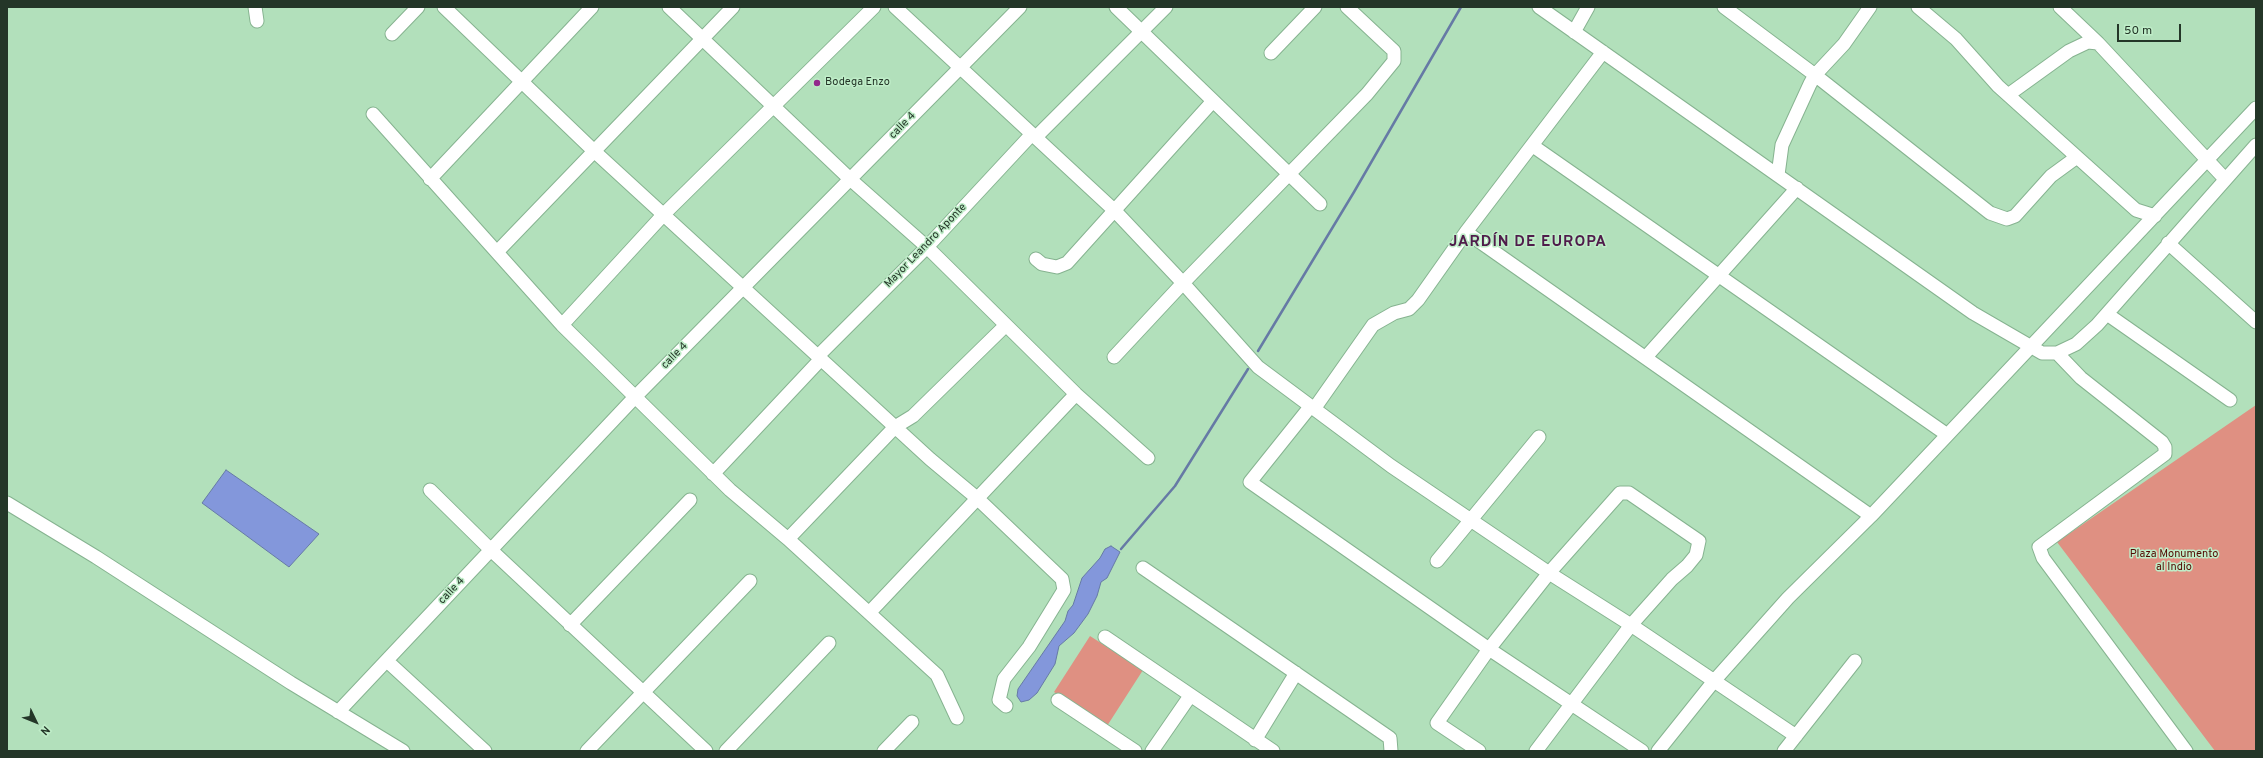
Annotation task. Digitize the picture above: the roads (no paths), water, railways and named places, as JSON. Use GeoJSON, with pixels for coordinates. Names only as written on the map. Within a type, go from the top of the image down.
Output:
{"type":"FeatureCollection","features":[{"type":"Feature","properties":{"kind":"street"},"geometry":{"type":"LineString","coordinates":[[255,7],[257,21]]}},
{"type":"Feature","properties":{"kind":"street"},"geometry":{"type":"LineString","coordinates":[[392,34],[418,7]]}},
{"type":"Feature","properties":{"kind":"street"},"geometry":{"type":"LineString","coordinates":[[444,7],[594,151],[895,428],[978,499],[1062,578],[1064,590],[1029,647],[1004,679],[999,700],[1006,706]]}},
{"type":"Feature","properties":{"kind":"street"},"geometry":{"type":"LineString","coordinates":[[430,179],[592,7]]}},
{"type":"Feature","properties":{"kind":"street"},"geometry":{"type":"LineString","coordinates":[[669,7],[850,179],[927,247],[1005,326],[1076,394],[1148,458]]}},
{"type":"Feature","properties":{"kind":"street"},"geometry":{"type":"LineString","coordinates":[[497,252],[733,7]]}},
{"type":"Feature","properties":{"kind":"street"},"geometry":{"type":"LineString","coordinates":[[562,325],[664,214],[874,7]]}},
{"type":"Feature","properties":{"kind":"street"},"geometry":{"type":"LineString","coordinates":[[894,7],[1115,211],[1183,283],[1258,367],[1392,466],[1549,573],[1631,625],[1796,736]]}},
{"type":"Feature","properties":{"kind":"street","name":"calle 4"},"geometry":{"type":"LineString","coordinates":[[338,712],[635,397],[1020,7]]}},
{"type":"Feature","properties":{"kind":"street"},"geometry":{"type":"LineString","coordinates":[[1116,7],[1320,204]]}},
{"type":"Feature","properties":{"kind":"street","name":"Mayor Leandro Aponte"},"geometry":{"type":"LineString","coordinates":[[713,474],[819,358],[1034,135],[1166,7]]}},
{"type":"Feature","properties":{"kind":"street"},"geometry":{"type":"LineString","coordinates":[[1271,53],[1315,7]]}},
{"type":"Feature","properties":{"kind":"street"},"geometry":{"type":"LineString","coordinates":[[1114,357],[1183,283],[1368,94],[1394,61],[1394,51],[1347,7]]}},
{"type":"Feature","properties":{"kind":"street"},"geometry":{"type":"LineString","coordinates":[[1539,7],[1797,188],[1973,314],[2033,346],[2042,353],[2057,354],[2076,344],[2107,314],[2256,145]]}},
{"type":"Feature","properties":{"kind":"street"},"geometry":{"type":"LineString","coordinates":[[1574,32],[1588,7]]}},
{"type":"Feature","properties":{"kind":"street"},"geometry":{"type":"LineString","coordinates":[[1724,7],[1815,75],[1990,214],[2007,219],[2015,216],[2051,176],[2077,157]]}},
{"type":"Feature","properties":{"kind":"street"},"geometry":{"type":"LineString","coordinates":[[1778,175],[1782,145],[1799,104],[1815,75],[1844,44],[1870,7]]}},
{"type":"Feature","properties":{"kind":"street"},"geometry":{"type":"LineString","coordinates":[[1918,7],[1956,39],[2008,95],[2136,210],[2155,216]]}},
{"type":"Feature","properties":{"kind":"street"},"geometry":{"type":"LineString","coordinates":[[2060,7],[2098,43],[2206,161],[2225,179]]}},
{"type":"Feature","properties":{"kind":"street"},"geometry":{"type":"LineString","coordinates":[[2008,95],[2070,51],[2088,42],[2098,43]]}},
{"type":"Feature","properties":{"kind":"street"},"geometry":{"type":"LineString","coordinates":[[1603,52],[1533,146],[1466,232],[1418,300],[1409,309],[1394,313],[1373,325],[1312,408],[1250,482],[1489,649],[1572,702],[1642,751]]}},
{"type":"Feature","properties":{"kind":"street"},"geometry":{"type":"LineString","coordinates":[[1036,259],[1042,264],[1057,268],[1067,263],[1213,101]]}},
{"type":"Feature","properties":{"kind":"street"},"geometry":{"type":"LineString","coordinates":[[1658,751],[1714,680],[1788,598],[1871,516],[1946,434],[2033,346],[2256,108]]}},
{"type":"Feature","properties":{"kind":"street"},"geometry":{"type":"LineString","coordinates":[[374,114],[430,179],[562,325],[713,474],[870,612],[936,675],[957,718]]}},
{"type":"Feature","properties":{"kind":"street"},"geometry":{"type":"LineString","coordinates":[[1533,146],[1946,434]]}},
{"type":"Feature","properties":{"kind":"street"},"geometry":{"type":"LineString","coordinates":[[1646,358],[1797,188]]}},
{"type":"Feature","properties":{"kind":"street"},"geometry":{"type":"LineString","coordinates":[[1466,232],[1871,516]]}},
{"type":"Feature","properties":{"kind":"street"},"geometry":{"type":"LineString","coordinates":[[2168,243],[2256,322]]}},
{"type":"Feature","properties":{"kind":"street"},"geometry":{"type":"LineString","coordinates":[[2107,314],[2230,400]]}},
{"type":"Feature","properties":{"kind":"street"},"geometry":{"type":"LineString","coordinates":[[788,539],[895,428],[913,416],[1005,326]]}},
{"type":"Feature","properties":{"kind":"street"},"geometry":{"type":"LineString","coordinates":[[2057,354],[2081,378],[2162,442],[2165,447],[2165,454],[2039,547],[2043,558],[2186,751]]}},
{"type":"Feature","properties":{"kind":"street"},"geometry":{"type":"LineString","coordinates":[[870,612],[1076,394]]}},
{"type":"Feature","properties":{"kind":"street"},"geometry":{"type":"LineString","coordinates":[[1437,561],[1539,437]]}},
{"type":"Feature","properties":{"kind":"street"},"geometry":{"type":"LineString","coordinates":[[430,490],[491,550],[706,751]]}},
{"type":"Feature","properties":{"kind":"street"},"geometry":{"type":"LineString","coordinates":[[1479,751],[1437,723],[1489,649],[1549,573],[1620,493],[1629,493],[1699,541],[1696,555],[1687,566],[1672,579],[1631,625],[1536,751]]}},
{"type":"Feature","properties":{"kind":"street"},"geometry":{"type":"LineString","coordinates":[[570,624],[690,500]]}},
{"type":"Feature","properties":{"kind":"street"},"geometry":{"type":"LineString","coordinates":[[7,503],[96,557],[338,712],[403,751]]}},
{"type":"Feature","properties":{"kind":"street"},"geometry":{"type":"LineString","coordinates":[[1143,568],[1390,738],[1393,746],[1391,751]]}},
{"type":"Feature","properties":{"kind":"street"},"geometry":{"type":"LineString","coordinates":[[588,751],[750,581]]}},
{"type":"Feature","properties":{"kind":"street"},"geometry":{"type":"LineString","coordinates":[[1105,637],[1273,751]]}},
{"type":"Feature","properties":{"kind":"street"},"geometry":{"type":"LineString","coordinates":[[726,751],[829,643]]}},
{"type":"Feature","properties":{"kind":"street"},"geometry":{"type":"LineString","coordinates":[[387,661],[485,751]]}},
{"type":"Feature","properties":{"kind":"street"},"geometry":{"type":"LineString","coordinates":[[1784,751],[1855,661]]}},
{"type":"Feature","properties":{"kind":"street"},"geometry":{"type":"LineString","coordinates":[[1255,740],[1296,674]]}},
{"type":"Feature","properties":{"kind":"street"},"geometry":{"type":"LineString","coordinates":[[1152,751],[1190,696]]}},
{"type":"Feature","properties":{"kind":"street"},"geometry":{"type":"LineString","coordinates":[[1058,700],[1135,751]]}},
{"type":"Feature","properties":{"kind":"street"},"geometry":{"type":"LineString","coordinates":[[884,751],[912,722]]}},
{"type":"Feature","properties":{"kind":"water"},"geometry":{"type":"Polygon","coordinates":[[[226,470],[319,534],[289,567],[202,503],[226,470]]]}},
{"type":"Feature","properties":{"kind":"water"},"geometry":{"type":"Polygon","coordinates":[[[1111,546],[1120,552],[1107,578],[1101,582],[1097,596],[1088,614],[1074,633],[1059,646],[1055,664],[1037,693],[1029,700],[1021,702],[1017,696],[1018,689],[1065,621],[1068,611],[1073,605],[1082,578],[1100,558],[1105,549],[1111,546]]]}},
{"type":"Feature","properties":{"kind":"waterway"},"geometry":{"type":"LineString","coordinates":[[1258,351],[1354,192],[1461,7]]}},
{"type":"Feature","properties":{"kind":"waterway"},"geometry":{"type":"LineString","coordinates":[[1121,549],[1175,486],[1248,369]]}},
{"type":"Feature","properties":{"kind":"place","name":"Bodega Enzo"},"geometry":{"type":"Point","coordinates":[817,83]}},
{"type":"Feature","properties":{"kind":"district","name":"JARDÍN DE EUROPA"},"geometry":{"type":"Point","coordinates":[1528,243]}},
{"type":"Feature","properties":{"kind":"park label","name":"Plaza Monumento al Indio"},"geometry":{"type":"Point","coordinates":[2174,561]}}]}
